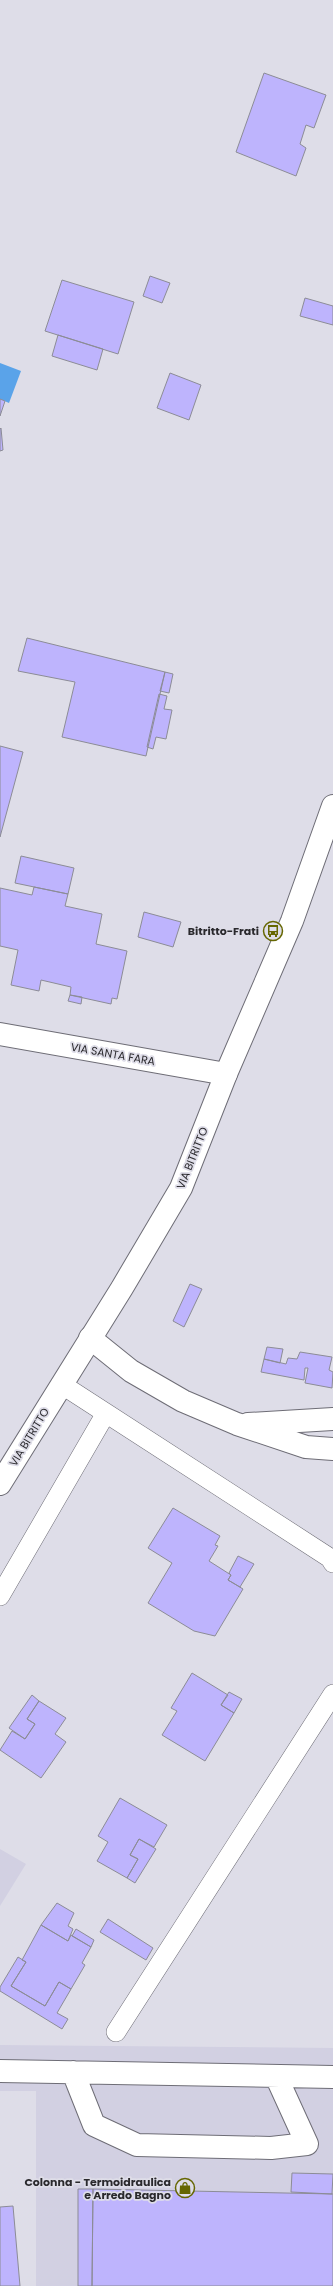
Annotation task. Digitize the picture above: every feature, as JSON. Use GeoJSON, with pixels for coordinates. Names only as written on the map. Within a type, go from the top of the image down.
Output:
{"type":"FeatureCollection","features":[{"type":"Feature","properties":{"kind":"street","name":"VIA BITRITTO"},"geometry":{"type":"LineString","coordinates":[[0,1484],[122,1288],[181,1188],[226,1074],[292,921],[333,806]]}},
{"type":"Feature","properties":{"kind":"street","name":"VIA SANTA FARA"},"geometry":{"type":"LineString","coordinates":[[0,1034],[226,1074]]}},
{"type":"Feature","properties":{"kind":"street"},"geometry":{"type":"LineString","coordinates":[[90,1338],[132,1371],[183,1401],[237,1424],[306,1447],[333,1449]]}},
{"type":"Feature","properties":{"kind":"street"},"geometry":{"type":"LineString","coordinates":[[237,1424],[333,1419]]}},
{"type":"Feature","properties":{"kind":"street"},"geometry":{"type":"LineString","coordinates":[[0,2071],[333,2077]]}},
{"type":"Feature","properties":{"kind":"street"},"geometry":{"type":"LineString","coordinates":[[73,2072],[94,2125],[136,2145],[272,2148],[307,2144],[276,2076]]}},
{"type":"Feature","properties":{"kind":"lane"},"geometry":{"type":"LineString","coordinates":[[61,1384],[330,1558],[333,1563]]}},
{"type":"Feature","properties":{"kind":"lane"},"geometry":{"type":"LineString","coordinates":[[0,1596],[106,1413]]}},
{"type":"Feature","properties":{"kind":"lane"},"geometry":{"type":"LineString","coordinates":[[116,2032],[333,1694]]}},
{"type":"Feature","properties":{"kind":"shaded area"},"geometry":{"type":"Polygon","coordinates":[[[0,1849],[26,1864],[0,1906],[0,1849]]]}},
{"type":"Feature","properties":{"kind":"shaded area","name":"Colonna - Termoidraulica e Arredo Bagno"},"geometry":{"type":"Polygon","coordinates":[[[0,2045],[333,2048],[333,2286],[36,2286],[36,2091],[0,2091],[0,2045]]]}},
{"type":"Feature","properties":{"kind":"water"},"geometry":{"type":"Polygon","coordinates":[[[0,363],[21,371],[9,403],[0,399],[0,363]]]}},
{"type":"Feature","properties":{"kind":"building"},"geometry":{"type":"Polygon","coordinates":[[[264,73],[326,95],[314,128],[306,125],[300,144],[306,148],[296,176],[236,152],[264,73]]]}},
{"type":"Feature","properties":{"kind":"building"},"geometry":{"type":"Polygon","coordinates":[[[150,276],[170,283],[162,303],[143,296],[150,276]]]}},
{"type":"Feature","properties":{"kind":"building"},"geometry":{"type":"Polygon","coordinates":[[[62,280],[134,302],[118,354],[45,331],[62,280]]]}},
{"type":"Feature","properties":{"kind":"building"},"geometry":{"type":"Polygon","coordinates":[[[305,298],[333,306],[333,325],[300,316],[305,298]]]}},
{"type":"Feature","properties":{"kind":"building"},"geometry":{"type":"Polygon","coordinates":[[[58,335],[103,349],[97,370],[52,356],[58,335]]]}},
{"type":"Feature","properties":{"kind":"building"},"geometry":{"type":"Polygon","coordinates":[[[170,373],[201,385],[189,420],[157,408],[170,373]]]}},
{"type":"Feature","properties":{"kind":"building"},"geometry":{"type":"Polygon","coordinates":[[[0,399],[5,401],[0,416],[0,399]]]}},
{"type":"Feature","properties":{"kind":"building"},"geometry":{"type":"Polygon","coordinates":[[[1,428],[3,450],[0,451],[0,429],[1,428]]]}},
{"type":"Feature","properties":{"kind":"building"},"geometry":{"type":"Polygon","coordinates":[[[27,638],[165,672],[146,756],[62,737],[75,682],[18,671],[27,638]]]}},
{"type":"Feature","properties":{"kind":"building"},"geometry":{"type":"Polygon","coordinates":[[[165,672],[173,674],[169,693],[160,691],[165,672]]]}},
{"type":"Feature","properties":{"kind":"building"},"geometry":{"type":"Polygon","coordinates":[[[159,694],[167,696],[164,709],[172,710],[166,739],[156,737],[153,749],[147,747],[159,694]]]}},
{"type":"Feature","properties":{"kind":"building"},"geometry":{"type":"Polygon","coordinates":[[[0,746],[23,752],[0,837],[0,746]]]}},
{"type":"Feature","properties":{"kind":"building"},"geometry":{"type":"Polygon","coordinates":[[[21,856],[74,868],[68,894],[15,883],[21,856]]]}},
{"type":"Feature","properties":{"kind":"building"},"geometry":{"type":"Polygon","coordinates":[[[34,887],[68,894],[65,906],[102,914],[96,944],[127,951],[117,999],[112,998],[111,1004],[70,995],[71,987],[41,980],[39,991],[11,985],[18,950],[0,946],[0,888],[32,895],[34,887]]]}},
{"type":"Feature","properties":{"kind":"building"},"geometry":{"type":"Polygon","coordinates":[[[144,912],[181,922],[173,947],[138,937],[144,912]]]}},
{"type":"Feature","properties":{"kind":"building"},"geometry":{"type":"Polygon","coordinates":[[[70,995],[82,997],[81,1004],[68,1001],[70,995]]]}},
{"type":"Feature","properties":{"kind":"building"},"geometry":{"type":"Polygon","coordinates":[[[190,1284],[202,1289],[184,1327],[173,1321],[190,1284]]]}},
{"type":"Feature","properties":{"kind":"building"},"geometry":{"type":"Polygon","coordinates":[[[267,1347],[283,1349],[280,1363],[264,1359],[267,1347]]]}},
{"type":"Feature","properties":{"kind":"building"},"geometry":{"type":"Polygon","coordinates":[[[300,1352],[332,1357],[329,1370],[333,1372],[332,1388],[305,1383],[308,1368],[305,1368],[304,1380],[261,1372],[264,1359],[286,1364],[288,1358],[297,1359],[300,1352]]]}},
{"type":"Feature","properties":{"kind":"building"},"geometry":{"type":"Polygon","coordinates":[[[173,1508],[220,1536],[215,1545],[218,1546],[209,1561],[231,1575],[228,1580],[243,1589],[215,1636],[194,1631],[148,1603],[172,1563],[148,1548],[173,1508]]]}},
{"type":"Feature","properties":{"kind":"building"},"geometry":{"type":"Polygon","coordinates":[[[238,1556],[254,1564],[240,1587],[228,1580],[231,1575],[229,1573],[238,1556]]]}},
{"type":"Feature","properties":{"kind":"building"},"geometry":{"type":"Polygon","coordinates":[[[192,1673],[228,1695],[221,1705],[234,1713],[205,1761],[162,1735],[177,1711],[171,1708],[192,1673]]]}},
{"type":"Feature","properties":{"kind":"building"},"geometry":{"type":"Polygon","coordinates":[[[229,1692],[242,1699],[234,1713],[221,1705],[229,1692]]]}},
{"type":"Feature","properties":{"kind":"building"},"geometry":{"type":"Polygon","coordinates":[[[32,1695],[39,1701],[27,1719],[35,1724],[25,1739],[9,1728],[32,1695]]]}},
{"type":"Feature","properties":{"kind":"building"},"geometry":{"type":"Polygon","coordinates":[[[39,1701],[66,1718],[55,1734],[66,1742],[41,1778],[0,1750],[12,1731],[25,1739],[35,1724],[27,1719],[39,1701]]]}},
{"type":"Feature","properties":{"kind":"building"},"geometry":{"type":"Polygon","coordinates":[[[120,1798],[167,1825],[154,1847],[139,1839],[130,1855],[138,1859],[127,1878],[97,1861],[108,1842],[98,1836],[120,1798]]]}},
{"type":"Feature","properties":{"kind":"building"},"geometry":{"type":"Polygon","coordinates":[[[139,1839],[156,1849],[135,1883],[127,1878],[138,1859],[130,1855],[139,1839]]]}},
{"type":"Feature","properties":{"kind":"building"},"geometry":{"type":"Polygon","coordinates":[[[57,1903],[74,1913],[68,1926],[73,1929],[68,1941],[41,1925],[57,1903]]]}},
{"type":"Feature","properties":{"kind":"building"},"geometry":{"type":"Polygon","coordinates":[[[108,1919],[153,1948],[146,1960],[100,1932],[108,1919]]]}},
{"type":"Feature","properties":{"kind":"building"},"geometry":{"type":"Polygon","coordinates":[[[41,1925],[68,1941],[71,1935],[91,1947],[82,1963],[85,1965],[71,1989],[59,1982],[45,2006],[11,1986],[26,1962],[22,1960],[41,1925]]]}},
{"type":"Feature","properties":{"kind":"building"},"geometry":{"type":"Polygon","coordinates":[[[76,1929],[94,1940],[91,1947],[72,1936],[76,1929]]]}},
{"type":"Feature","properties":{"kind":"building"},"geometry":{"type":"Polygon","coordinates":[[[18,1957],[26,1962],[11,1986],[45,2006],[59,1982],[71,1989],[57,2013],[68,2019],[62,2029],[0,1991],[0,1987],[18,1957]]]}},
{"type":"Feature","properties":{"kind":"building"},"geometry":{"type":"Polygon","coordinates":[[[292,2173],[333,2174],[332,2194],[291,2192],[292,2173]]]}},
{"type":"Feature","properties":{"kind":"building"},"geometry":{"type":"Polygon","coordinates":[[[78,2189],[93,2189],[92,2286],[78,2286],[78,2189]]]}},
{"type":"Feature","properties":{"kind":"building"},"geometry":{"type":"Polygon","coordinates":[[[93,2189],[333,2194],[333,2286],[92,2286],[93,2189]]]}},
{"type":"Feature","properties":{"kind":"building"},"geometry":{"type":"Polygon","coordinates":[[[13,2206],[20,2286],[0,2286],[0,2207],[13,2206]]]}},
{"type":"Feature","properties":{"kind":"place","name":"Bitritto-Frati"},"geometry":{"type":"Point","coordinates":[273,931]}},
{"type":"Feature","properties":{"kind":"place","name":"Colonna - Termoidraulica e Arredo Bagno"},"geometry":{"type":"Point","coordinates":[185,2188]}}]}
